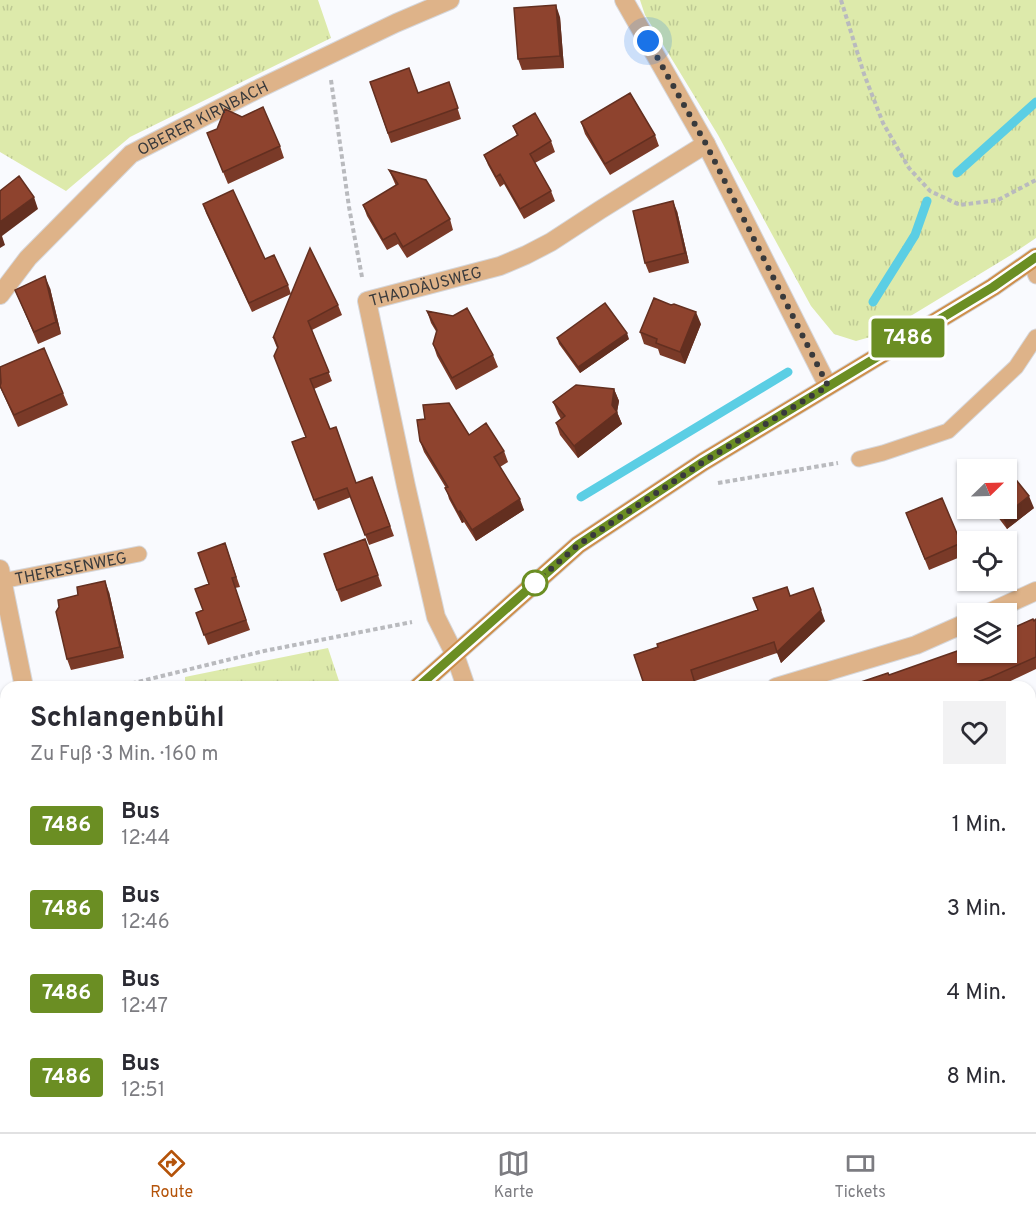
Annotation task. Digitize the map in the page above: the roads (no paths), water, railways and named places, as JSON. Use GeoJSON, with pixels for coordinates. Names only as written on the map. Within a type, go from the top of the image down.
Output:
{"type":"FeatureCollection","features":[{"type":"Feature","properties":{"kind":"main road"},"geometry":{"type":"LineString","coordinates":[[425,681],[578,545],[703,462],[993,287],[1034,265]]}},
{"type":"Feature","properties":{"kind":"street","name":"OBERER KIRNBACH"},"geometry":{"type":"LineString","coordinates":[[0,295],[28,258],[130,154],[256,90],[396,23],[450,0]]}},
{"type":"Feature","properties":{"kind":"street"},"geometry":{"type":"LineString","coordinates":[[624,0],[706,144],[828,386]]}},
{"type":"Feature","properties":{"kind":"street","name":"THADDÄUSWEG"},"geometry":{"type":"LineString","coordinates":[[464,681],[455,655],[436,617],[367,301],[500,266],[526,255],[551,242],[706,144]]}},
{"type":"Feature","properties":{"kind":"street","name":"THERESENWEG"},"geometry":{"type":"LineString","coordinates":[[1,575],[23,681]]}},
{"type":"Feature","properties":{"kind":"street"},"geometry":{"type":"LineString","coordinates":[[1010,603],[1036,591]]}},
{"type":"Feature","properties":{"kind":"street"},"geometry":{"type":"LineString","coordinates":[[796,681],[916,645],[957,627]]}},
{"type":"Feature","properties":{"kind":"lane"},"geometry":{"type":"LineString","coordinates":[[859,459],[948,431],[1016,367],[1036,337]]}},
{"type":"Feature","properties":{"kind":"lane","name":"THERESENWEG"},"geometry":{"type":"LineString","coordinates":[[1,575],[139,554]]}},
{"type":"Feature","properties":{"kind":"waterway"},"geometry":{"type":"LineString","coordinates":[[957,173],[1036,102]]}},
{"type":"Feature","properties":{"kind":"waterway"},"geometry":{"type":"LineString","coordinates":[[873,302],[915,235],[927,201]]}},
{"type":"Feature","properties":{"kind":"waterway"},"geometry":{"type":"LineString","coordinates":[[581,497],[788,372]]}}]}
